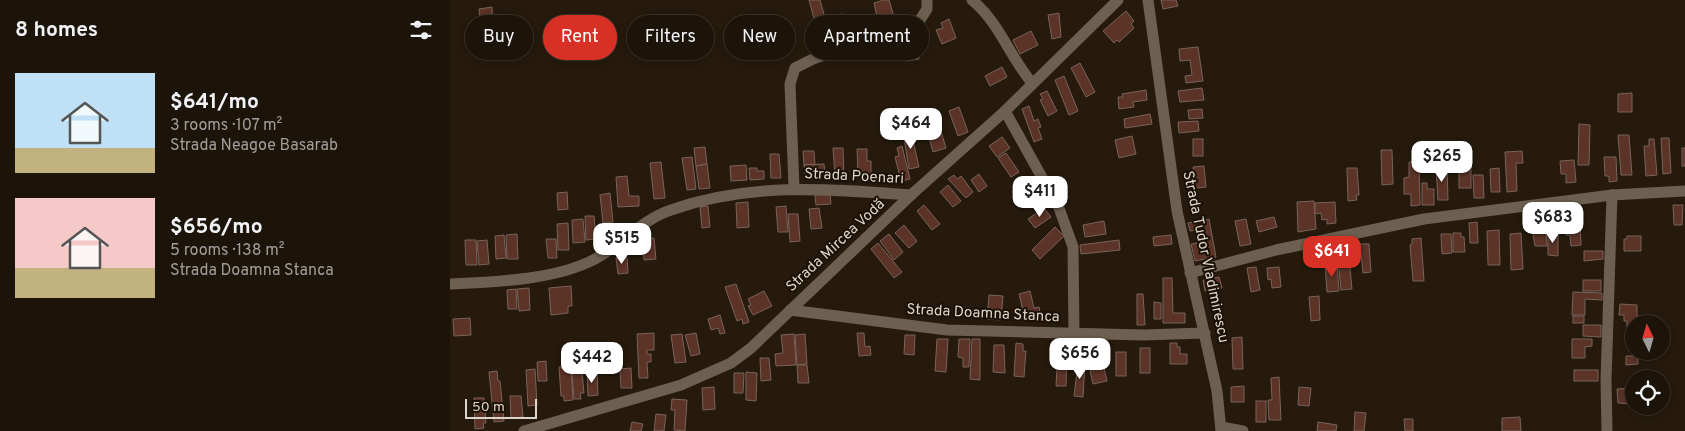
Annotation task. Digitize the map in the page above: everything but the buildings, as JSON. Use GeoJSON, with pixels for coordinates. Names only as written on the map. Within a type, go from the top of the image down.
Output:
{"type":"FeatureCollection","features":[{"type":"Feature","properties":{"kind":"street","name":"Strada Poenari"},"geometry":{"type":"LineString","coordinates":[[794,188],[790,84],[795,68],[813,59],[920,20],[927,9],[927,0]]}},
{"type":"Feature","properties":{"kind":"street"},"geometry":{"type":"LineString","coordinates":[[972,0],[984,11],[1021,70],[1032,83]]}},
{"type":"Feature","properties":{"kind":"street","name":"Strada Mircea Vodă"},"geometry":{"type":"LineString","coordinates":[[524,431],[681,385],[731,363],[750,348],[911,195],[1005,111],[1118,0]]}},
{"type":"Feature","properties":{"kind":"street","name":"Strada Tudor Vladimirescu"},"geometry":{"type":"LineString","coordinates":[[1148,0],[1177,211],[1217,391],[1221,429]]}},
{"type":"Feature","properties":{"kind":"street"},"geometry":{"type":"LineString","coordinates":[[1005,111],[1059,208],[1073,247],[1074,333]]}},
{"type":"Feature","properties":{"kind":"street","name":"Strada Poenari"},"geometry":{"type":"LineString","coordinates":[[450,284],[529,277],[577,267],[595,259],[656,216],[668,211],[738,193],[794,188],[911,195]]}},
{"type":"Feature","properties":{"kind":"street"},"geometry":{"type":"LineString","coordinates":[[1190,273],[1276,250],[1424,219],[1612,195],[1685,191]]}},
{"type":"Feature","properties":{"kind":"street"},"geometry":{"type":"LineString","coordinates":[[1607,431],[1606,380],[1612,195]]}},
{"type":"Feature","properties":{"kind":"street","name":"Strada Doamna Stanca"},"geometry":{"type":"LineString","coordinates":[[790,310],[868,322],[947,330],[1144,335],[1205,333]]}},
{"type":"Feature","properties":{"kind":"street"},"geometry":{"type":"LineString","coordinates":[[1221,429],[1243,431]]}}]}
